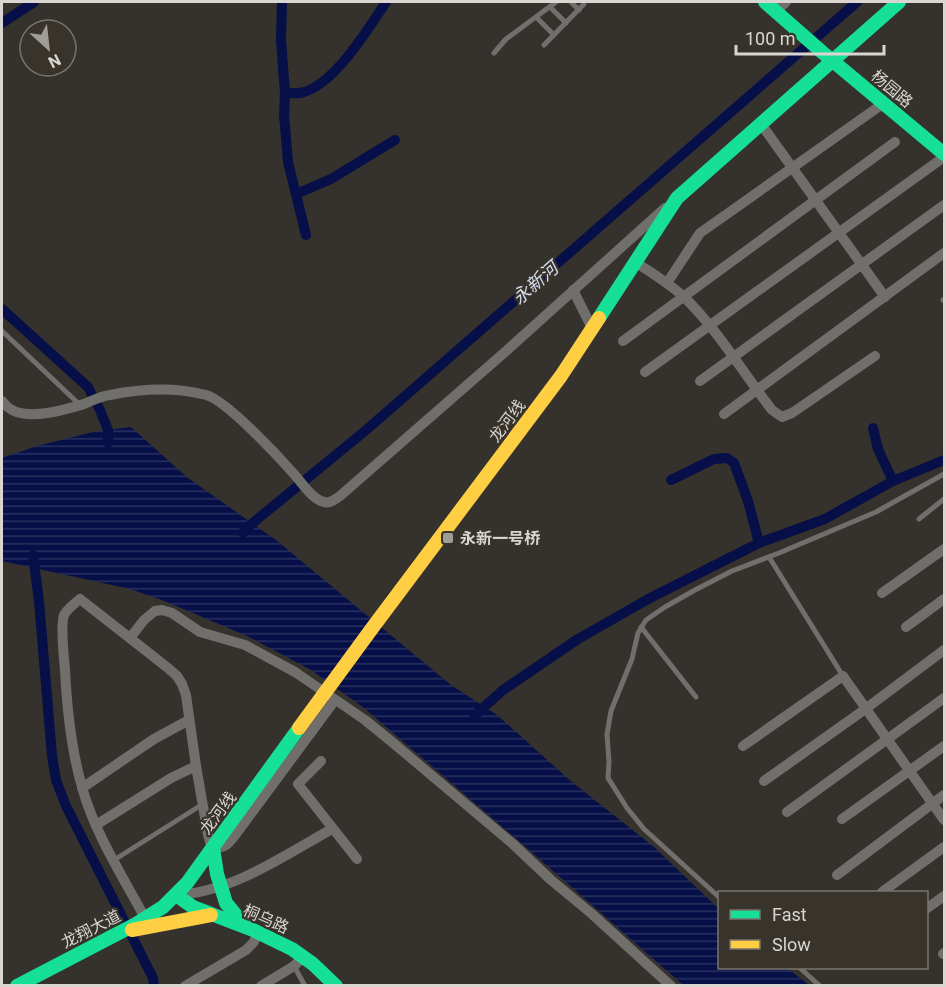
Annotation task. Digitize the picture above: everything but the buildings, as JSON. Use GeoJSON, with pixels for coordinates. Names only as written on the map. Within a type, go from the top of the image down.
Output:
{"type":"FeatureCollection","features":[{"type":"Feature","properties":{"kind":"street","name":"龙河线"},"geometry":{"type":"LineString","coordinates":[[176,895],[240,812],[373,627],[566,369],[677,198],[761,124],[828,56],[899,2]]}},
{"type":"Feature","properties":{"kind":"street","name":"杨园路"},"geometry":{"type":"LineString","coordinates":[[776,4],[795,28],[945,155]]}},
{"type":"Feature","properties":{"kind":"street"},"geometry":{"type":"LineString","coordinates":[[667,283],[700,233],[884,103]]}},
{"type":"Feature","properties":{"kind":"street"},"geometry":{"type":"LineString","coordinates":[[761,124],[885,297]]}},
{"type":"Feature","properties":{"kind":"street"},"geometry":{"type":"LineString","coordinates":[[623,340],[895,142]]}},
{"type":"Feature","properties":{"kind":"street"},"geometry":{"type":"LineString","coordinates":[[645,372],[945,155]]}},
{"type":"Feature","properties":{"kind":"street"},"geometry":{"type":"LineString","coordinates":[[2,401],[10,410],[34,415],[82,404],[106,395],[142,391],[180,391],[206,395],[216,399],[242,421],[288,466],[316,499],[330,502],[340,496],[505,352],[677,198]]}},
{"type":"Feature","properties":{"kind":"street"},"geometry":{"type":"LineString","coordinates":[[700,381],[945,205]]}},
{"type":"Feature","properties":{"kind":"street"},"geometry":{"type":"LineString","coordinates":[[724,414],[945,253]]}},
{"type":"Feature","properties":{"kind":"street"},"geometry":{"type":"LineString","coordinates":[[635,261],[683,297],[709,326],[772,410],[782,417],[792,413],[874,356]]}},
{"type":"Feature","properties":{"kind":"street"},"geometry":{"type":"LineString","coordinates":[[573,290],[592,328]]}},
{"type":"Feature","properties":{"kind":"street"},"geometry":{"type":"LineString","coordinates":[[882,593],[945,549]]}},
{"type":"Feature","properties":{"kind":"street"},"geometry":{"type":"LineString","coordinates":[[141,921],[96,825],[82,788],[74,754],[67,705],[63,627],[64,614],[80,599],[177,676],[182,684],[186,695],[196,766],[217,874],[226,903],[234,914],[252,930],[253,943],[246,950],[185,986]]}},
{"type":"Feature","properties":{"kind":"street"},"geometry":{"type":"LineString","coordinates":[[906,627],[945,599]]}},
{"type":"Feature","properties":{"kind":"street"},"geometry":{"type":"LineString","coordinates":[[130,638],[144,620],[155,611],[162,610],[172,613],[200,632],[245,645],[295,672],[383,735],[513,844],[671,986]]}},
{"type":"Feature","properties":{"kind":"street"},"geometry":{"type":"LineString","coordinates":[[764,781],[945,650]]}},
{"type":"Feature","properties":{"kind":"street"},"geometry":{"type":"LineString","coordinates":[[743,746],[843,676],[945,820]]}},
{"type":"Feature","properties":{"kind":"street"},"geometry":{"type":"LineString","coordinates":[[787,812],[945,698]]}},
{"type":"Feature","properties":{"kind":"street"},"geometry":{"type":"LineString","coordinates":[[213,848],[221,848],[236,834],[335,700]]}},
{"type":"Feature","properties":{"kind":"street"},"geometry":{"type":"LineString","coordinates":[[82,788],[153,740],[189,720]]}},
{"type":"Feature","properties":{"kind":"street"},"geometry":{"type":"LineString","coordinates":[[842,819],[945,746]]}},
{"type":"Feature","properties":{"kind":"street"},"geometry":{"type":"LineString","coordinates":[[321,761],[298,784],[357,859]]}},
{"type":"Feature","properties":{"kind":"street"},"geometry":{"type":"LineString","coordinates":[[96,825],[171,778],[196,766]]}},
{"type":"Feature","properties":{"kind":"street"},"geometry":{"type":"LineString","coordinates":[[837,875],[945,795]]}},
{"type":"Feature","properties":{"kind":"street"},"geometry":{"type":"LineString","coordinates":[[176,895],[202,892],[252,873],[332,829]]}},
{"type":"Feature","properties":{"kind":"street"},"geometry":{"type":"LineString","coordinates":[[883,891],[945,847]]}},
{"type":"Feature","properties":{"kind":"street","name":"桐乌路"},"geometry":{"type":"LineString","coordinates":[[176,895],[193,907],[252,930],[292,949],[298,962],[336,985]]}},
{"type":"Feature","properties":{"kind":"street","name":"龙翔大道"},"geometry":{"type":"LineString","coordinates":[[17,986],[141,921],[163,907],[176,895]]}},
{"type":"Feature","properties":{"kind":"street"},"geometry":{"type":"LineString","coordinates":[[928,908],[945,896]]}},
{"type":"Feature","properties":{"kind":"street"},"geometry":{"type":"LineString","coordinates":[[117,934],[214,915]]}},
{"type":"Feature","properties":{"kind":"street"},"geometry":{"type":"LineString","coordinates":[[261,986],[298,962]]}},
{"type":"Feature","properties":{"kind":"lane"},"geometry":{"type":"LineString","coordinates":[[494,53],[506,39],[556,2]]}},
{"type":"Feature","properties":{"kind":"lane"},"geometry":{"type":"LineString","coordinates":[[571,2],[579,10]]}},
{"type":"Feature","properties":{"kind":"lane"},"geometry":{"type":"LineString","coordinates":[[544,45],[584,4]]}},
{"type":"Feature","properties":{"kind":"lane"},"geometry":{"type":"LineString","coordinates":[[550,7],[566,23]]}},
{"type":"Feature","properties":{"kind":"lane"},"geometry":{"type":"LineString","coordinates":[[536,16],[554,35]]}},
{"type":"Feature","properties":{"kind":"lane"},"geometry":{"type":"LineString","coordinates":[[2,331],[82,404]]}},
{"type":"Feature","properties":{"kind":"lane"},"geometry":{"type":"LineString","coordinates":[[718,896],[644,829],[608,778],[607,735],[611,711],[632,659],[641,627],[646,620],[665,607],[732,571],[876,512],[945,474]]}},
{"type":"Feature","properties":{"kind":"lane"},"geometry":{"type":"LineString","coordinates":[[919,519],[945,499]]}},
{"type":"Feature","properties":{"kind":"lane"},"geometry":{"type":"LineString","coordinates":[[769,557],[843,676]]}},
{"type":"Feature","properties":{"kind":"lane"},"geometry":{"type":"LineString","coordinates":[[641,627],[696,697]]}},
{"type":"Feature","properties":{"kind":"lane"},"geometry":{"type":"LineString","coordinates":[[114,860],[203,804]]}},
{"type":"Feature","properties":{"kind":"lane"},"geometry":{"type":"LineString","coordinates":[[298,962],[305,986]]}},
{"type":"Feature","properties":{"kind":"lane"},"geometry":{"type":"LineString","coordinates":[[801,969],[820,986]]}},
{"type":"Feature","properties":{"kind":"shaded area"},"geometry":{"type":"Polygon","coordinates":[[[131,427],[188,478],[276,540],[451,685],[497,715],[572,782],[654,847],[718,908],[718,969],[788,969],[809,985],[683,985],[364,708],[311,670],[247,636],[162,600],[130,589],[2,561],[2,458],[37,446],[93,432],[131,427]]]}},
{"type":"Feature","properties":{"kind":"waterway"},"geometry":{"type":"LineString","coordinates":[[2,23],[34,2]]}},
{"type":"Feature","properties":{"kind":"waterway"},"geometry":{"type":"LineString","coordinates":[[282,2],[281,40],[288,162],[306,235]]}},
{"type":"Feature","properties":{"kind":"waterway"},"geometry":{"type":"LineString","coordinates":[[285,93],[304,92],[328,78],[350,53],[386,2]]}},
{"type":"Feature","properties":{"kind":"waterway","name":"永新河"},"geometry":{"type":"LineString","coordinates":[[243,533],[365,431],[857,2]]}},
{"type":"Feature","properties":{"kind":"waterway"},"geometry":{"type":"LineString","coordinates":[[296,194],[331,179],[395,140]]}},
{"type":"Feature","properties":{"kind":"waterway"},"geometry":{"type":"LineString","coordinates":[[2,309],[88,387],[108,430],[108,443]]}},
{"type":"Feature","properties":{"kind":"waterway"},"geometry":{"type":"LineString","coordinates":[[873,428],[878,449],[893,481]]}},
{"type":"Feature","properties":{"kind":"waterway"},"geometry":{"type":"LineString","coordinates":[[671,480],[714,459],[727,458],[734,463],[748,501],[759,543]]}},
{"type":"Feature","properties":{"kind":"waterway"},"geometry":{"type":"LineString","coordinates":[[475,715],[503,690],[578,639],[650,598],[759,543],[825,519],[893,481],[944,460]]}},
{"type":"Feature","properties":{"kind":"waterway"},"geometry":{"type":"LineString","coordinates":[[33,555],[56,780],[66,806],[153,978],[154,986]]}},
{"type":"Feature","properties":{"kind":"traffic: fast"},"geometry":{"type":"LineString","coordinates":[[765,2],[944,154]]}},
{"type":"Feature","properties":{"kind":"traffic: fast"},"geometry":{"type":"LineString","coordinates":[[599,318],[677,198],[899,2]]}},
{"type":"Feature","properties":{"kind":"traffic: fast"},"geometry":{"type":"LineString","coordinates":[[17,986],[136,924],[163,907],[187,883],[299,728]]}},
{"type":"Feature","properties":{"kind":"traffic: fast"},"geometry":{"type":"LineString","coordinates":[[213,848],[217,874],[226,903],[244,925]]}},
{"type":"Feature","properties":{"kind":"traffic: fast"},"geometry":{"type":"LineString","coordinates":[[176,895],[193,907],[253,930],[292,949],[313,964],[336,986]]}},
{"type":"Feature","properties":{"kind":"traffic: slow"},"geometry":{"type":"LineString","coordinates":[[299,728],[561,376],[599,318]]}},
{"type":"Feature","properties":{"kind":"traffic: slow"},"geometry":{"type":"LineString","coordinates":[[132,930],[211,915]]}},
{"type":"Feature","properties":{"kind":"place","name":"永新一号桥"},"geometry":{"type":"Point","coordinates":[448,538]}}]}
